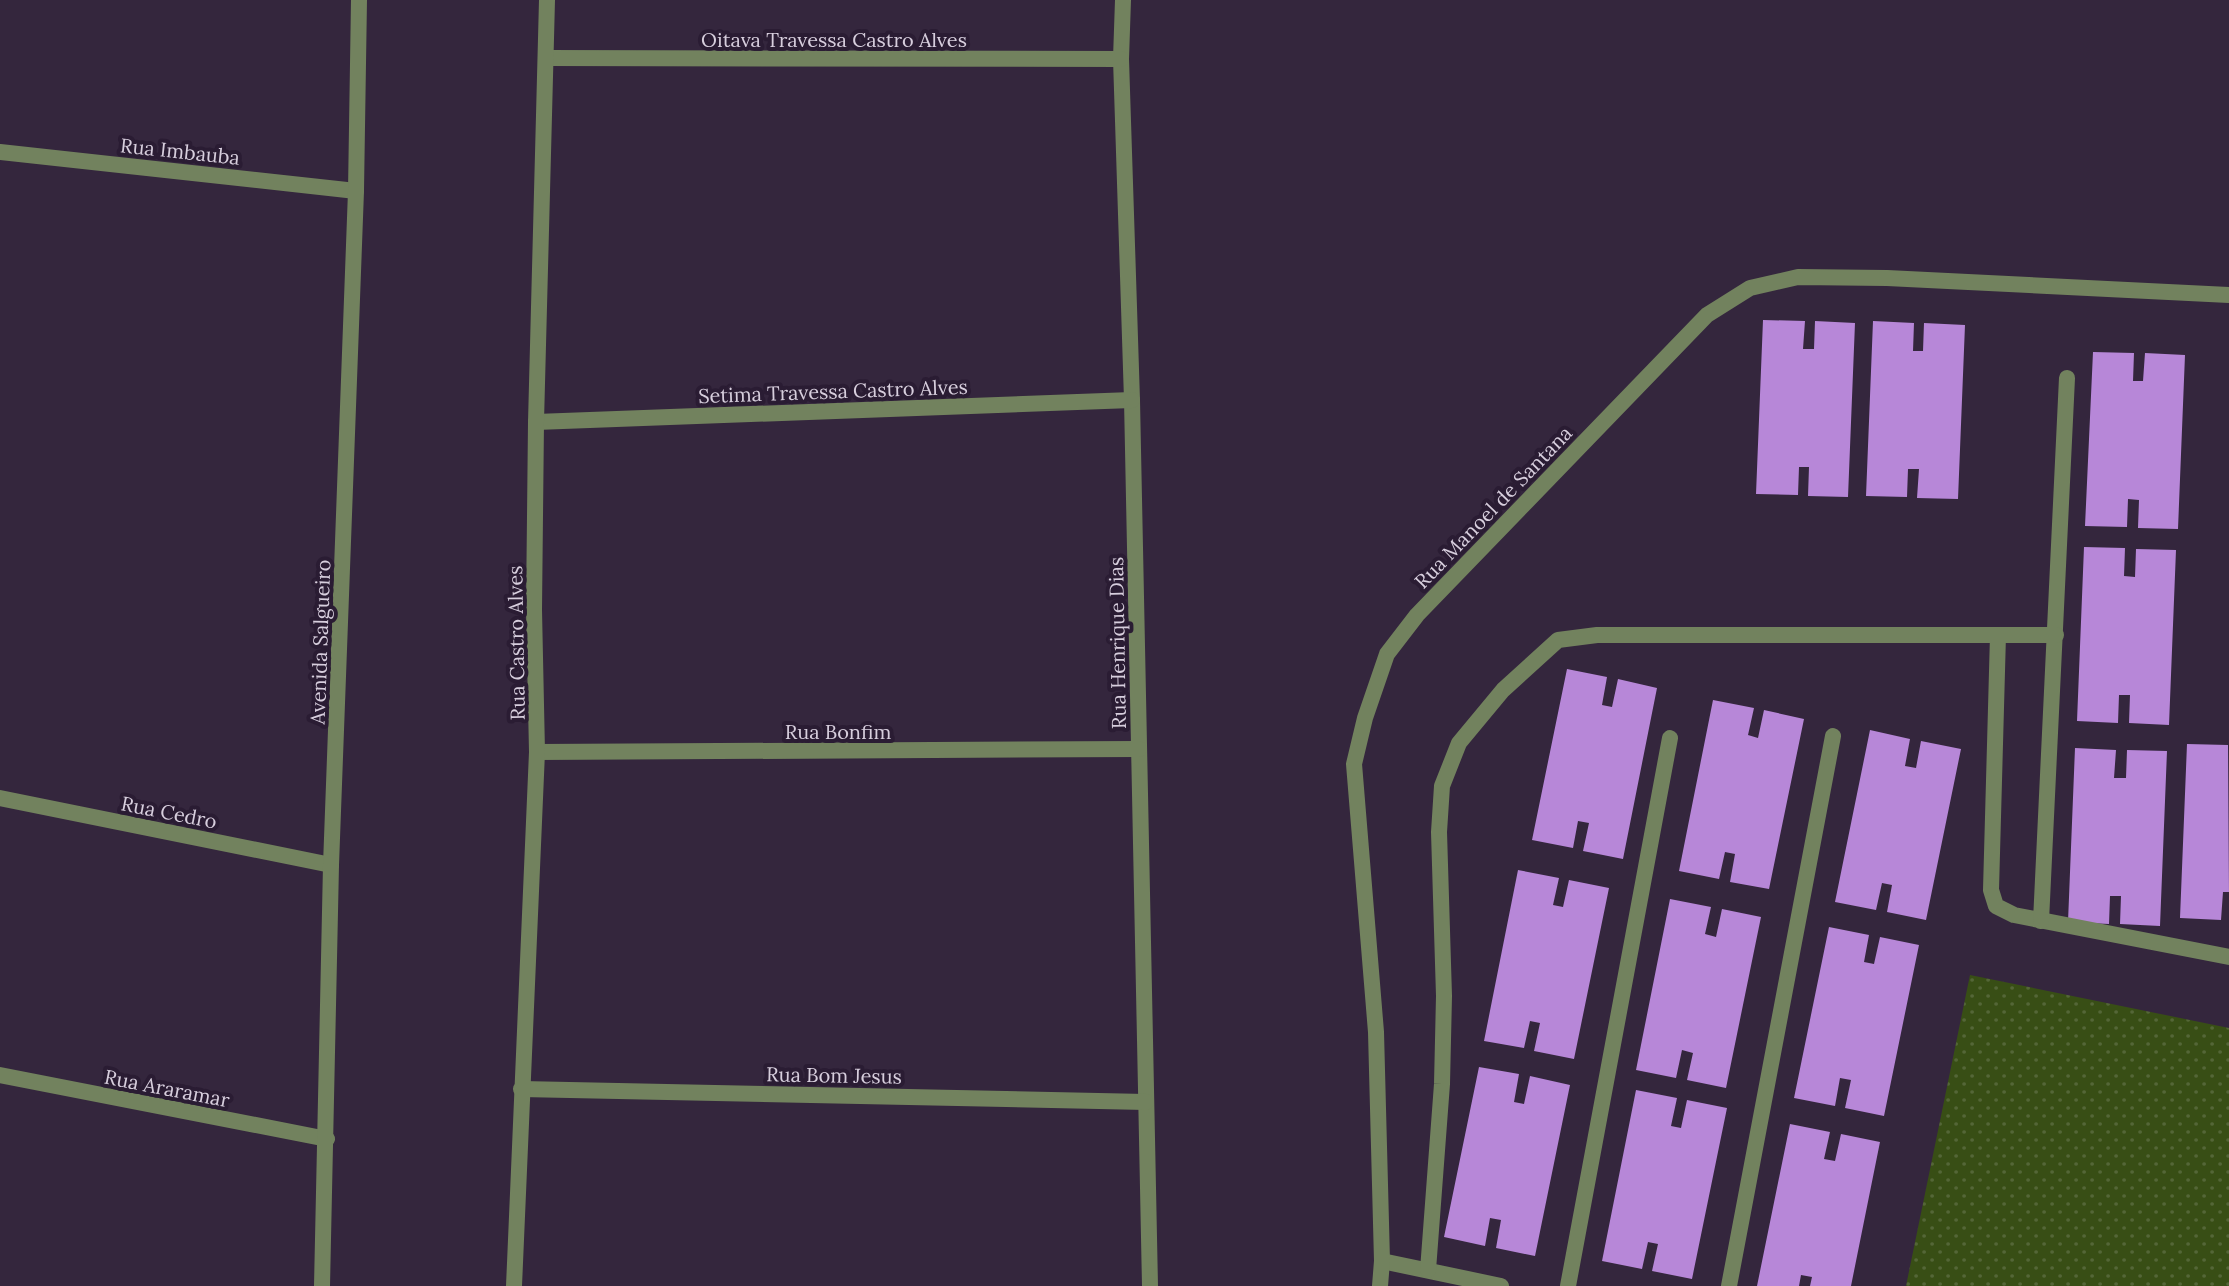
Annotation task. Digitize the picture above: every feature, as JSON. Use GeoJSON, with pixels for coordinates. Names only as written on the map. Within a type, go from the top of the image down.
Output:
{"type":"FeatureCollection","features":[{"type":"Feature","properties":{"kind":"street","name":"Avenida Salgueiro"},"geometry":{"type":"LineString","coordinates":[[322,1286],[331,865],[356,191],[359,0]]}},
{"type":"Feature","properties":{"kind":"street","name":"Rua Castro Alves"},"geometry":{"type":"LineString","coordinates":[[514,1286],[537,752],[534,610],[536,422],[547,0]]}},
{"type":"Feature","properties":{"kind":"street","name":"Rua Henrique Dias"},"geometry":{"type":"LineString","coordinates":[[1123,0],[1121,59],[1132,400],[1150,1286]]}},
{"type":"Feature","properties":{"kind":"street","name":"Oitava Travessa Castro Alves"},"geometry":{"type":"LineString","coordinates":[[546,58],[1121,59]]}},
{"type":"Feature","properties":{"kind":"street","name":"Rua Imbauba"},"geometry":{"type":"LineString","coordinates":[[0,152],[356,191]]}},
{"type":"Feature","properties":{"kind":"street","name":"Rua Manoel de Santana"},"geometry":{"type":"LineString","coordinates":[[1380,1286],[1376,1032],[1354,764],[1365,718],[1387,654],[1417,615],[1707,315],[1750,288],[1798,277],[1887,278],[2229,295]]}},
{"type":"Feature","properties":{"kind":"street"},"geometry":{"type":"LineString","coordinates":[[2041,921],[2067,378]]}},
{"type":"Feature","properties":{"kind":"street","name":"Setima Travessa Castro Alves"},"geometry":{"type":"LineString","coordinates":[[536,422],[1132,400]]}},
{"type":"Feature","properties":{"kind":"street"},"geometry":{"type":"LineString","coordinates":[[1428,1270],[1442,1084],[1444,996],[1439,832],[1442,786],[1459,743],[1503,690],[1558,640],[1597,635],[2056,635]]}},
{"type":"Feature","properties":{"kind":"street"},"geometry":{"type":"LineString","coordinates":[[1998,635],[1991,890],[1996,906],[2041,921],[2229,957]]}},
{"type":"Feature","properties":{"kind":"street"},"geometry":{"type":"LineString","coordinates":[[1729,1286],[1833,736]]}},
{"type":"Feature","properties":{"kind":"street"},"geometry":{"type":"LineString","coordinates":[[1568,1286],[1670,738]]}},
{"type":"Feature","properties":{"kind":"street","name":"Rua Bonfim"},"geometry":{"type":"LineString","coordinates":[[537,752],[1139,749]]}},
{"type":"Feature","properties":{"kind":"street","name":"Rua Cedro"},"geometry":{"type":"LineString","coordinates":[[0,798],[331,865]]}},
{"type":"Feature","properties":{"kind":"street","name":"Rua Araramar"},"geometry":{"type":"LineString","coordinates":[[0,1075],[327,1139]]}},
{"type":"Feature","properties":{"kind":"street","name":"Rua Bom Jesus"},"geometry":{"type":"LineString","coordinates":[[521,1089],[1146,1102]]}},
{"type":"Feature","properties":{"kind":"street"},"geometry":{"type":"LineString","coordinates":[[1382,1261],[1501,1286]]}},
{"type":"Feature","properties":{"kind":"green space"},"geometry":{"type":"Polygon","coordinates":[[[1970,975],[2229,1028],[2229,1286],[1906,1286],[1970,975]]]}},
{"type":"Feature","properties":{"kind":"building"},"geometry":{"type":"Polygon","coordinates":[[[1763,320],[1805,321],[1803,349],[1814,349],[1815,321],[1855,323],[1848,497],[1808,496],[1809,467],[1799,467],[1798,495],[1756,494],[1763,320]]]}},
{"type":"Feature","properties":{"kind":"building"},"geometry":{"type":"Polygon","coordinates":[[[1873,321],[1914,323],[1913,351],[1923,351],[1924,323],[1965,325],[1958,499],[1917,498],[1919,469],[1908,469],[1907,497],[1866,496],[1873,321]]]}},
{"type":"Feature","properties":{"kind":"building"},"geometry":{"type":"Polygon","coordinates":[[[2093,352],[2134,353],[2133,381],[2143,381],[2145,353],[2185,355],[2178,529],[2138,528],[2139,500],[2128,499],[2127,527],[2085,526],[2093,352]]]}},
{"type":"Feature","properties":{"kind":"building"},"geometry":{"type":"Polygon","coordinates":[[[2084,547],[2125,548],[2124,576],[2135,577],[2136,549],[2176,550],[2169,725],[2129,723],[2130,695],[2119,695],[2118,723],[2077,721],[2084,547]]]}},
{"type":"Feature","properties":{"kind":"building"},"geometry":{"type":"Polygon","coordinates":[[[1567,669],[1607,677],[1602,705],[1612,707],[1618,679],[1657,688],[1623,859],[1583,851],[1589,823],[1578,821],[1573,848],[1532,840],[1567,669]]]}},
{"type":"Feature","properties":{"kind":"building"},"geometry":{"type":"Polygon","coordinates":[[[1713,700],[1754,708],[1748,735],[1758,738],[1764,710],[1804,719],[1769,889],[1730,882],[1735,854],[1725,852],[1719,879],[1679,871],[1713,700]]]}},
{"type":"Feature","properties":{"kind":"building"},"geometry":{"type":"Polygon","coordinates":[[[1870,730],[1910,739],[1905,766],[1916,768],[1921,741],[1961,749],[1926,920],[1887,912],[1892,885],[1882,883],[1876,910],[1835,902],[1870,730]]]}},
{"type":"Feature","properties":{"kind":"building"},"geometry":{"type":"Polygon","coordinates":[[[2187,744],[2228,745],[2229,892],[2223,892],[2221,920],[2180,918],[2187,744]]]}},
{"type":"Feature","properties":{"kind":"building"},"geometry":{"type":"Polygon","coordinates":[[[2075,748],[2116,750],[2114,778],[2126,778],[2127,750],[2167,751],[2160,926],[2120,924],[2121,896],[2110,896],[2109,924],[2068,922],[2075,748]]]}},
{"type":"Feature","properties":{"kind":"building"},"geometry":{"type":"Polygon","coordinates":[[[1518,870],[1559,878],[1553,905],[1563,907],[1569,880],[1609,888],[1574,1059],[1534,1051],[1540,1023],[1530,1021],[1524,1048],[1484,1041],[1518,870]]]}},
{"type":"Feature","properties":{"kind":"building"},"geometry":{"type":"Polygon","coordinates":[[[1670,899],[1711,907],[1705,934],[1716,937],[1722,909],[1761,917],[1726,1088],[1687,1080],[1693,1053],[1682,1050],[1676,1078],[1636,1070],[1670,899]]]}},
{"type":"Feature","properties":{"kind":"building"},"geometry":{"type":"Polygon","coordinates":[[[1829,927],[1869,935],[1864,962],[1874,964],[1880,937],[1919,945],[1884,1116],[1845,1108],[1851,1080],[1840,1078],[1835,1106],[1794,1098],[1829,927]]]}},
{"type":"Feature","properties":{"kind":"building"},"geometry":{"type":"Polygon","coordinates":[[[1479,1067],[1519,1074],[1514,1102],[1524,1104],[1530,1076],[1570,1085],[1535,1256],[1496,1248],[1501,1220],[1490,1218],[1485,1246],[1444,1237],[1479,1067]]]}},
{"type":"Feature","properties":{"kind":"building"},"geometry":{"type":"Polygon","coordinates":[[[1636,1090],[1677,1098],[1671,1126],[1681,1128],[1687,1100],[1727,1108],[1692,1279],[1652,1271],[1658,1244],[1648,1242],[1642,1269],[1602,1261],[1636,1090]]]}},
{"type":"Feature","properties":{"kind":"building"},"geometry":{"type":"Polygon","coordinates":[[[1790,1124],[1830,1132],[1824,1159],[1835,1161],[1841,1134],[1880,1142],[1851,1286],[1810,1286],[1812,1277],[1801,1275],[1799,1286],[1757,1286],[1790,1124]]]}}]}
